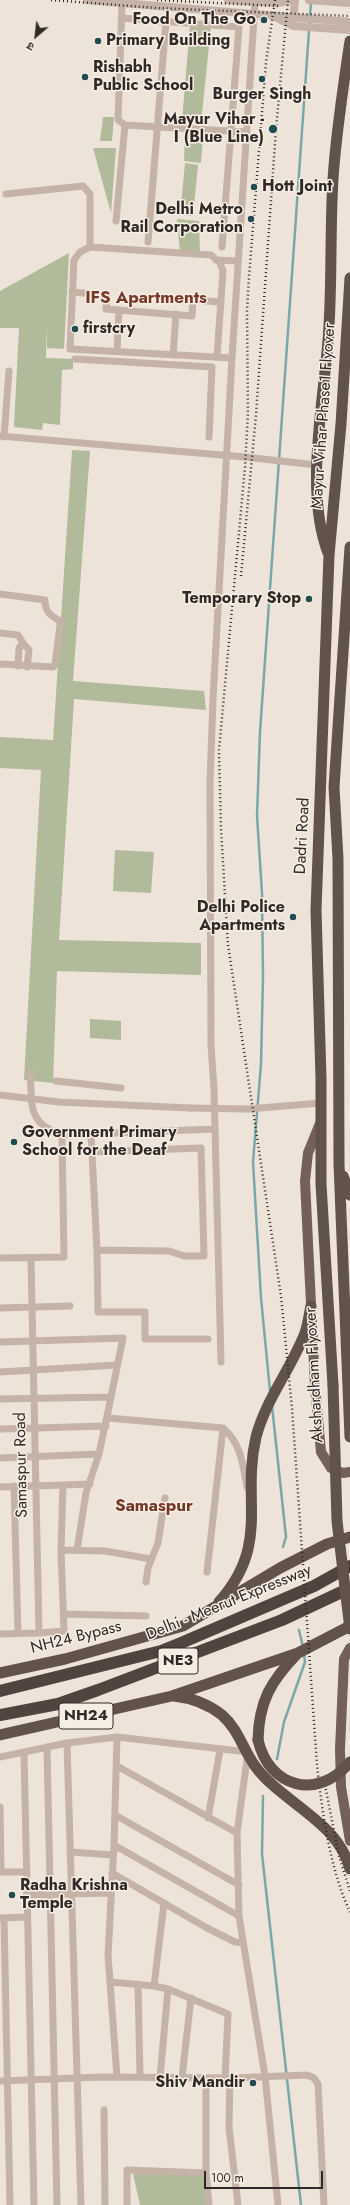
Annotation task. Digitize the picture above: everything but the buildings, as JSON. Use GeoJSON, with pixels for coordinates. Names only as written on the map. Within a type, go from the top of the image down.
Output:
{"type":"FeatureCollection","features":[{"type":"Feature","properties":{"kind":"highway"},"geometry":{"type":"LineString","coordinates":[[329,555],[321,534],[316,465],[329,325],[333,180],[346,89],[350,41]]}},
{"type":"Feature","properties":{"kind":"highway","name":"Mayur Vihar Phase1 Flyover"},"geometry":{"type":"LineString","coordinates":[[329,555],[342,424],[350,278]]}},
{"type":"Feature","properties":{"kind":"highway"},"geometry":{"type":"LineString","coordinates":[[342,662],[350,547]]}},
{"type":"Feature","properties":{"kind":"highway","name":"Dadri Road"},"geometry":{"type":"LineString","coordinates":[[321,1119],[316,910],[329,555]]}},
{"type":"Feature","properties":{"kind":"highway"},"geometry":{"type":"LineString","coordinates":[[342,662],[350,624]]}},
{"type":"Feature","properties":{"kind":"highway","name":"Dadri Road"},"geometry":{"type":"LineString","coordinates":[[342,662],[334,787],[338,859],[339,1164],[345,1196]]}},
{"type":"Feature","properties":{"kind":"highway","name":"Akshardham Flyover"},"geometry":{"type":"LineString","coordinates":[[321,1119],[321,1184],[333,1385],[337,1521],[350,1627]]}},
{"type":"Feature","properties":{"kind":"highway","name":"Akshardham Flyover"},"geometry":{"type":"LineString","coordinates":[[345,1196],[350,1437]]}},
{"type":"Feature","properties":{"kind":"highway"},"geometry":{"type":"LineString","coordinates":[[205,1614],[228,1592],[242,1568],[249,1547],[252,1515],[253,1456],[261,1421],[268,1402],[290,1363],[305,1332],[311,1306]]}},
{"type":"Feature","properties":{"kind":"highway","name":"NH24 Bypass"},"geometry":{"type":"LineString","coordinates":[[0,1673],[65,1659],[183,1626],[280,1568],[327,1544],[350,1537]]}},
{"type":"Feature","properties":{"kind":"highway","name":"Delhi - Meerut Expressway"},"geometry":{"type":"LineString","coordinates":[[0,1691],[54,1679],[174,1646],[314,1586],[350,1566]]}},
{"type":"Feature","properties":{"kind":"highway","name":"NE3"},"geometry":{"type":"LineString","coordinates":[[0,1715],[58,1704],[120,1683],[295,1615],[350,1588]]}},
{"type":"Feature","properties":{"kind":"highway","name":"NH24"},"geometry":{"type":"LineString","coordinates":[[0,1735],[172,1696],[298,1653],[350,1627]]}},
{"type":"Feature","properties":{"kind":"highway"},"geometry":{"type":"LineString","coordinates":[[298,1653],[279,1673],[269,1688],[259,1719],[258,1740],[261,1753],[273,1770],[290,1782],[303,1785],[323,1783],[341,1773],[350,1762]]}},
{"type":"Feature","properties":{"kind":"highway"},"geometry":{"type":"LineString","coordinates":[[172,1696],[199,1702],[222,1716],[232,1725],[254,1765],[327,1831],[340,1847],[350,1870]]}},
{"type":"Feature","properties":{"kind":"main road"},"geometry":{"type":"LineString","coordinates":[[321,1119],[308,1153],[305,1181],[315,1386],[321,1452],[331,1468],[343,1473],[350,1472]]}},
{"type":"Feature","properties":{"kind":"main road"},"geometry":{"type":"LineString","coordinates":[[350,1648],[344,1659],[340,1750],[341,1787],[350,1841]]}},
{"type":"Feature","properties":{"kind":"street"},"geometry":{"type":"LineString","coordinates":[[87,0],[275,16],[293,22],[347,30]]}},
{"type":"Feature","properties":{"kind":"street"},"geometry":{"type":"LineString","coordinates":[[228,0],[255,2],[279,2],[291,0]]}},
{"type":"Feature","properties":{"kind":"street"},"geometry":{"type":"LineString","coordinates":[[293,22],[295,0]]}},
{"type":"Feature","properties":{"kind":"street"},"geometry":{"type":"LineString","coordinates":[[309,0],[350,2]]}},
{"type":"Feature","properties":{"kind":"street"},"geometry":{"type":"LineString","coordinates":[[221,1362],[215,1129],[211,1045],[210,782],[232,358],[255,2]]}},
{"type":"Feature","properties":{"kind":"street"},"geometry":{"type":"LineString","coordinates":[[122,4],[118,120],[125,125],[247,132]]}},
{"type":"Feature","properties":{"kind":"street"},"geometry":{"type":"LineString","coordinates":[[121,18],[239,27],[222,247]]}},
{"type":"Feature","properties":{"kind":"street"},"geometry":{"type":"LineString","coordinates":[[148,242],[166,21]]}},
{"type":"Feature","properties":{"kind":"street"},"geometry":{"type":"LineString","coordinates":[[293,22],[350,22]]}},
{"type":"Feature","properties":{"kind":"street"},"geometry":{"type":"LineString","coordinates":[[116,220],[125,125]]}},
{"type":"Feature","properties":{"kind":"street"},"geometry":{"type":"LineString","coordinates":[[6,194],[83,186],[90,194],[90,247]]}},
{"type":"Feature","properties":{"kind":"street"},"geometry":{"type":"LineString","coordinates":[[217,357],[223,271],[211,255],[90,247],[80,252],[74,260],[70,349],[232,358]]}},
{"type":"Feature","properties":{"kind":"street"},"geometry":{"type":"LineString","coordinates":[[216,260],[238,261]]}},
{"type":"Feature","properties":{"kind":"street"},"geometry":{"type":"LineString","coordinates":[[72,292],[107,295],[106,309],[192,316],[193,300],[221,302]]}},
{"type":"Feature","properties":{"kind":"street"},"geometry":{"type":"LineString","coordinates":[[117,351],[119,310]]}},
{"type":"Feature","properties":{"kind":"street"},"geometry":{"type":"LineString","coordinates":[[173,354],[176,314]]}},
{"type":"Feature","properties":{"kind":"street"},"geometry":{"type":"LineString","coordinates":[[75,359],[212,368],[209,437]]}},
{"type":"Feature","properties":{"kind":"street"},"geometry":{"type":"LineString","coordinates":[[9,371],[2,436],[265,458],[316,465]]}},
{"type":"Feature","properties":{"kind":"street"},"geometry":{"type":"LineString","coordinates":[[0,594],[45,600],[45,609],[47,613],[60,621],[55,665],[50,669],[0,664]]}},
{"type":"Feature","properties":{"kind":"street"},"geometry":{"type":"LineString","coordinates":[[0,633],[18,635],[29,650],[27,667]]}},
{"type":"Feature","properties":{"kind":"street"},"geometry":{"type":"LineString","coordinates":[[18,666],[19,648],[23,643]]}},
{"type":"Feature","properties":{"kind":"street"},"geometry":{"type":"LineString","coordinates":[[30,1073],[32,1099],[36,1120],[46,1129],[62,1135],[215,1129]]}},
{"type":"Feature","properties":{"kind":"street"},"geometry":{"type":"LineString","coordinates":[[56,1081],[121,1088]]}},
{"type":"Feature","properties":{"kind":"street"},"geometry":{"type":"LineString","coordinates":[[0,1095],[32,1099],[190,1108],[248,1109],[321,1103]]}},
{"type":"Feature","properties":{"kind":"street"},"geometry":{"type":"LineString","coordinates":[[90,1134],[97,1250],[98,1312],[145,1312],[145,1339],[208,1339]]}},
{"type":"Feature","properties":{"kind":"street"},"geometry":{"type":"LineString","coordinates":[[0,1258],[62,1258],[65,1255],[62,1135]]}},
{"type":"Feature","properties":{"kind":"street"},"geometry":{"type":"LineString","coordinates":[[92,1152],[215,1147]]}},
{"type":"Feature","properties":{"kind":"street"},"geometry":{"type":"LineString","coordinates":[[97,1250],[169,1251],[184,1256],[204,1256],[201,1148]]}},
{"type":"Feature","properties":{"kind":"street","name":"Samaspur Road"},"geometry":{"type":"LineString","coordinates":[[31,1258],[39,1633]]}},
{"type":"Feature","properties":{"kind":"street"},"geometry":{"type":"LineString","coordinates":[[0,1308],[70,1306]]}},
{"type":"Feature","properties":{"kind":"street"},"geometry":{"type":"LineString","coordinates":[[0,1342],[123,1338],[108,1418],[84,1505],[78,1550]]}},
{"type":"Feature","properties":{"kind":"street"},"geometry":{"type":"LineString","coordinates":[[0,1372],[117,1365]]}},
{"type":"Feature","properties":{"kind":"street"},"geometry":{"type":"LineString","coordinates":[[0,1399],[111,1397]]}},
{"type":"Feature","properties":{"kind":"street"},"geometry":{"type":"LineString","coordinates":[[108,1418],[223,1428],[232,1436],[240,1451],[252,1515]]}},
{"type":"Feature","properties":{"kind":"street"},"geometry":{"type":"LineString","coordinates":[[0,1429],[106,1426]]}},
{"type":"Feature","properties":{"kind":"street"},"geometry":{"type":"LineString","coordinates":[[207,1572],[223,1428]]}},
{"type":"Feature","properties":{"kind":"street"},"geometry":{"type":"LineString","coordinates":[[0,1458],[99,1454]]}},
{"type":"Feature","properties":{"kind":"street"},"geometry":{"type":"LineString","coordinates":[[0,1486],[90,1484]]}},
{"type":"Feature","properties":{"kind":"street"},"geometry":{"type":"LineString","coordinates":[[0,1634],[64,1631],[61,1550],[63,1485]]}},
{"type":"Feature","properties":{"kind":"street"},"geometry":{"type":"LineString","coordinates":[[14,1486],[18,1633]]}},
{"type":"Feature","properties":{"kind":"street"},"geometry":{"type":"LineString","coordinates":[[146,1582],[151,1559],[158,1543],[165,1498]]}},
{"type":"Feature","properties":{"kind":"street"},"geometry":{"type":"LineString","coordinates":[[61,1550],[105,1551],[151,1559]]}},
{"type":"Feature","properties":{"kind":"street"},"geometry":{"type":"LineString","coordinates":[[64,1614],[146,1616]]}},
{"type":"Feature","properties":{"kind":"street"},"geometry":{"type":"LineString","coordinates":[[117,1738],[114,1855],[110,1892],[108,1955],[117,2077]]}},
{"type":"Feature","properties":{"kind":"street"},"geometry":{"type":"LineString","coordinates":[[0,1757],[67,1742],[117,1738],[248,1752],[237,1833],[240,1916],[242,1943],[265,2076],[278,2205]]}},
{"type":"Feature","properties":{"kind":"street"},"geometry":{"type":"LineString","coordinates":[[67,1742],[81,2205]]}},
{"type":"Feature","properties":{"kind":"street"},"geometry":{"type":"LineString","coordinates":[[47,1747],[57,2205]]}},
{"type":"Feature","properties":{"kind":"street"},"geometry":{"type":"LineString","coordinates":[[208,1818],[220,1750]]}},
{"type":"Feature","properties":{"kind":"street"},"geometry":{"type":"LineString","coordinates":[[24,1752],[25,1872],[34,2205]]}},
{"type":"Feature","properties":{"kind":"street"},"geometry":{"type":"LineString","coordinates":[[117,1766],[237,1833]]}},
{"type":"Feature","properties":{"kind":"street"},"geometry":{"type":"LineString","coordinates":[[0,1807],[0,1872],[25,1872]]}},
{"type":"Feature","properties":{"kind":"street"},"geometry":{"type":"LineString","coordinates":[[114,1815],[239,1885]]}},
{"type":"Feature","properties":{"kind":"street"},"geometry":{"type":"LineString","coordinates":[[114,1845],[240,1916]]}},
{"type":"Feature","properties":{"kind":"street"},"geometry":{"type":"LineString","coordinates":[[71,1852],[114,1855]]}},
{"type":"Feature","properties":{"kind":"street"},"geometry":{"type":"LineString","coordinates":[[112,1872],[214,1932],[235,1942],[242,1943]]}},
{"type":"Feature","properties":{"kind":"street"},"geometry":{"type":"LineString","coordinates":[[26,1895],[110,1892]]}},
{"type":"Feature","properties":{"kind":"street"},"geometry":{"type":"LineString","coordinates":[[154,1986],[164,1903]]}},
{"type":"Feature","properties":{"kind":"street"},"geometry":{"type":"LineString","coordinates":[[10,2205],[4,2081],[2,1918],[26,1917]]}},
{"type":"Feature","properties":{"kind":"street"},"geometry":{"type":"LineString","coordinates":[[111,1982],[138,1984],[168,1989],[228,2014],[227,2078],[229,2127],[238,2205]]}},
{"type":"Feature","properties":{"kind":"street"},"geometry":{"type":"LineString","coordinates":[[138,1984],[140,2077]]}},
{"type":"Feature","properties":{"kind":"street"},"geometry":{"type":"LineString","coordinates":[[160,2078],[168,1989]]}},
{"type":"Feature","properties":{"kind":"street"},"geometry":{"type":"LineString","coordinates":[[182,2077],[191,1998]]}},
{"type":"Feature","properties":{"kind":"street"},"geometry":{"type":"LineString","coordinates":[[4,2081],[54,2078],[117,2077],[227,2078],[298,2074],[314,2078],[318,2084],[324,2205]]}},
{"type":"Feature","properties":{"kind":"street"},"geometry":{"type":"LineString","coordinates":[[206,2078],[206,2173],[209,2205]]}},
{"type":"Feature","properties":{"kind":"street"},"geometry":{"type":"LineString","coordinates":[[104,2110],[105,2205]]}},
{"type":"Feature","properties":{"kind":"street"},"geometry":{"type":"LineString","coordinates":[[128,2205],[127,2170],[206,2173]]}},
{"type":"Feature","properties":{"kind":"green space"},"geometry":{"type":"Polygon","coordinates":[[[190,25],[211,27],[201,123],[182,121],[190,25]]]}},
{"type":"Feature","properties":{"kind":"green space"},"geometry":{"type":"Polygon","coordinates":[[[103,117],[114,117],[112,141],[100,141],[103,117]]]}},
{"type":"Feature","properties":{"kind":"green space"},"geometry":{"type":"Polygon","coordinates":[[[185,134],[203,136],[201,163],[184,161],[185,134]]]}},
{"type":"Feature","properties":{"kind":"green space"},"geometry":{"type":"Polygon","coordinates":[[[93,148],[116,148],[111,213],[93,148]]]}},
{"type":"Feature","properties":{"kind":"green space"},"geometry":{"type":"Polygon","coordinates":[[[185,163],[198,165],[193,216],[180,215],[185,163]]]}},
{"type":"Feature","properties":{"kind":"green space"},"geometry":{"type":"Polygon","coordinates":[[[177,219],[199,221],[200,255],[180,253],[177,219]]]}},
{"type":"Feature","properties":{"kind":"green space"},"geometry":{"type":"Polygon","coordinates":[[[69,253],[64,349],[47,348],[47,323],[46,358],[73,359],[73,369],[62,370],[60,425],[43,423],[42,430],[14,427],[19,328],[0,328],[0,291],[69,253]]]}},
{"type":"Feature","properties":{"kind":"green space"},"geometry":{"type":"Polygon","coordinates":[[[72,450],[90,451],[73,681],[204,691],[206,710],[74,699],[59,940],[201,943],[201,975],[57,971],[53,1083],[24,1080],[41,770],[0,768],[0,737],[53,740],[72,450]]]}},
{"type":"Feature","properties":{"kind":"green space"},"geometry":{"type":"Polygon","coordinates":[[[115,850],[154,852],[151,893],[113,891],[115,850]]]}},
{"type":"Feature","properties":{"kind":"green space"},"geometry":{"type":"Polygon","coordinates":[[[90,1019],[121,1021],[121,1040],[90,1038],[90,1019]]]}},
{"type":"Feature","properties":{"kind":"green space"},"geometry":{"type":"Polygon","coordinates":[[[133,2174],[205,2174],[208,2205],[140,2205],[133,2174]]]}},
{"type":"Feature","properties":{"kind":"waterway"},"geometry":{"type":"LineString","coordinates":[[270,1391],[261,1298],[253,1162],[261,1064],[263,977],[262,893],[257,816],[260,732],[311,2]]}},
{"type":"Feature","properties":{"kind":"waterway"},"geometry":{"type":"LineString","coordinates":[[272,1406],[286,1537],[283,1547]]}},
{"type":"Feature","properties":{"kind":"waterway"},"geometry":{"type":"LineString","coordinates":[[299,1630],[303,1647]]}},
{"type":"Feature","properties":{"kind":"waterway"},"geometry":{"type":"LineString","coordinates":[[277,1759],[284,1722],[305,1662],[304,1654]]}},
{"type":"Feature","properties":{"kind":"waterway"},"geometry":{"type":"LineString","coordinates":[[263,1796],[262,1854],[301,2205]]}},
{"type":"Feature","properties":{"kind":"railway"},"geometry":{"type":"LineString","coordinates":[[51,0],[156,8],[350,16]]}},
{"type":"Feature","properties":{"kind":"railway"},"geometry":{"type":"LineString","coordinates":[[157,0],[278,6]]}},
{"type":"Feature","properties":{"kind":"railway"},"geometry":{"type":"LineString","coordinates":[[275,0],[266,62],[249,277],[247,311],[248,412],[245,467],[219,750],[221,829],[228,945],[281,1296],[292,1408],[319,1783],[324,1821],[332,1859],[343,1896],[350,1912]]}},
{"type":"Feature","properties":{"kind":"railway"},"geometry":{"type":"LineString","coordinates":[[241,576],[256,415],[276,129],[288,0]]}},
{"type":"Feature","properties":{"kind":"railway"},"geometry":{"type":"LineString","coordinates":[[325,1785],[339,1856],[350,1891]]}},
{"type":"Feature","properties":{"kind":"place","name":"Food On The Go"},"geometry":{"type":"Point","coordinates":[264,20]}},
{"type":"Feature","properties":{"kind":"place","name":"Primary Building"},"geometry":{"type":"Point","coordinates":[98,41]}},
{"type":"Feature","properties":{"kind":"place","name":"Rishabh Public School"},"geometry":{"type":"Point","coordinates":[85,77]}},
{"type":"Feature","properties":{"kind":"place","name":"Burger Singh"},"geometry":{"type":"Point","coordinates":[262,79]}},
{"type":"Feature","properties":{"kind":"place","name":"Mayur Vihar - I (Blue Line)"},"geometry":{"type":"Point","coordinates":[273,129]}},
{"type":"Feature","properties":{"kind":"place","name":"Hott Joint"},"geometry":{"type":"Point","coordinates":[254,187]}},
{"type":"Feature","properties":{"kind":"place","name":"Delhi Metro Rail Corporation"},"geometry":{"type":"Point","coordinates":[251,219]}},
{"type":"Feature","properties":{"kind":"place","name":"firstcry"},"geometry":{"type":"Point","coordinates":[75,329]}},
{"type":"Feature","properties":{"kind":"place","name":"Temporary Stop"},"geometry":{"type":"Point","coordinates":[309,599]}},
{"type":"Feature","properties":{"kind":"place","name":"Delhi Police Apartments"},"geometry":{"type":"Point","coordinates":[293,917]}},
{"type":"Feature","properties":{"kind":"place","name":"Government Primary School for the Deaf"},"geometry":{"type":"Point","coordinates":[14,1142]}},
{"type":"Feature","properties":{"kind":"place","name":"Radha Krishna Temple"},"geometry":{"type":"Point","coordinates":[12,1895]}},
{"type":"Feature","properties":{"kind":"place","name":"Shiv Mandir"},"geometry":{"type":"Point","coordinates":[253,2083]}},
{"type":"Feature","properties":{"kind":"district","name":"IFS Apartments"},"geometry":{"type":"Point","coordinates":[146,299]}},
{"type":"Feature","properties":{"kind":"district","name":"Samaspur"},"geometry":{"type":"Point","coordinates":[154,1507]}}]}
